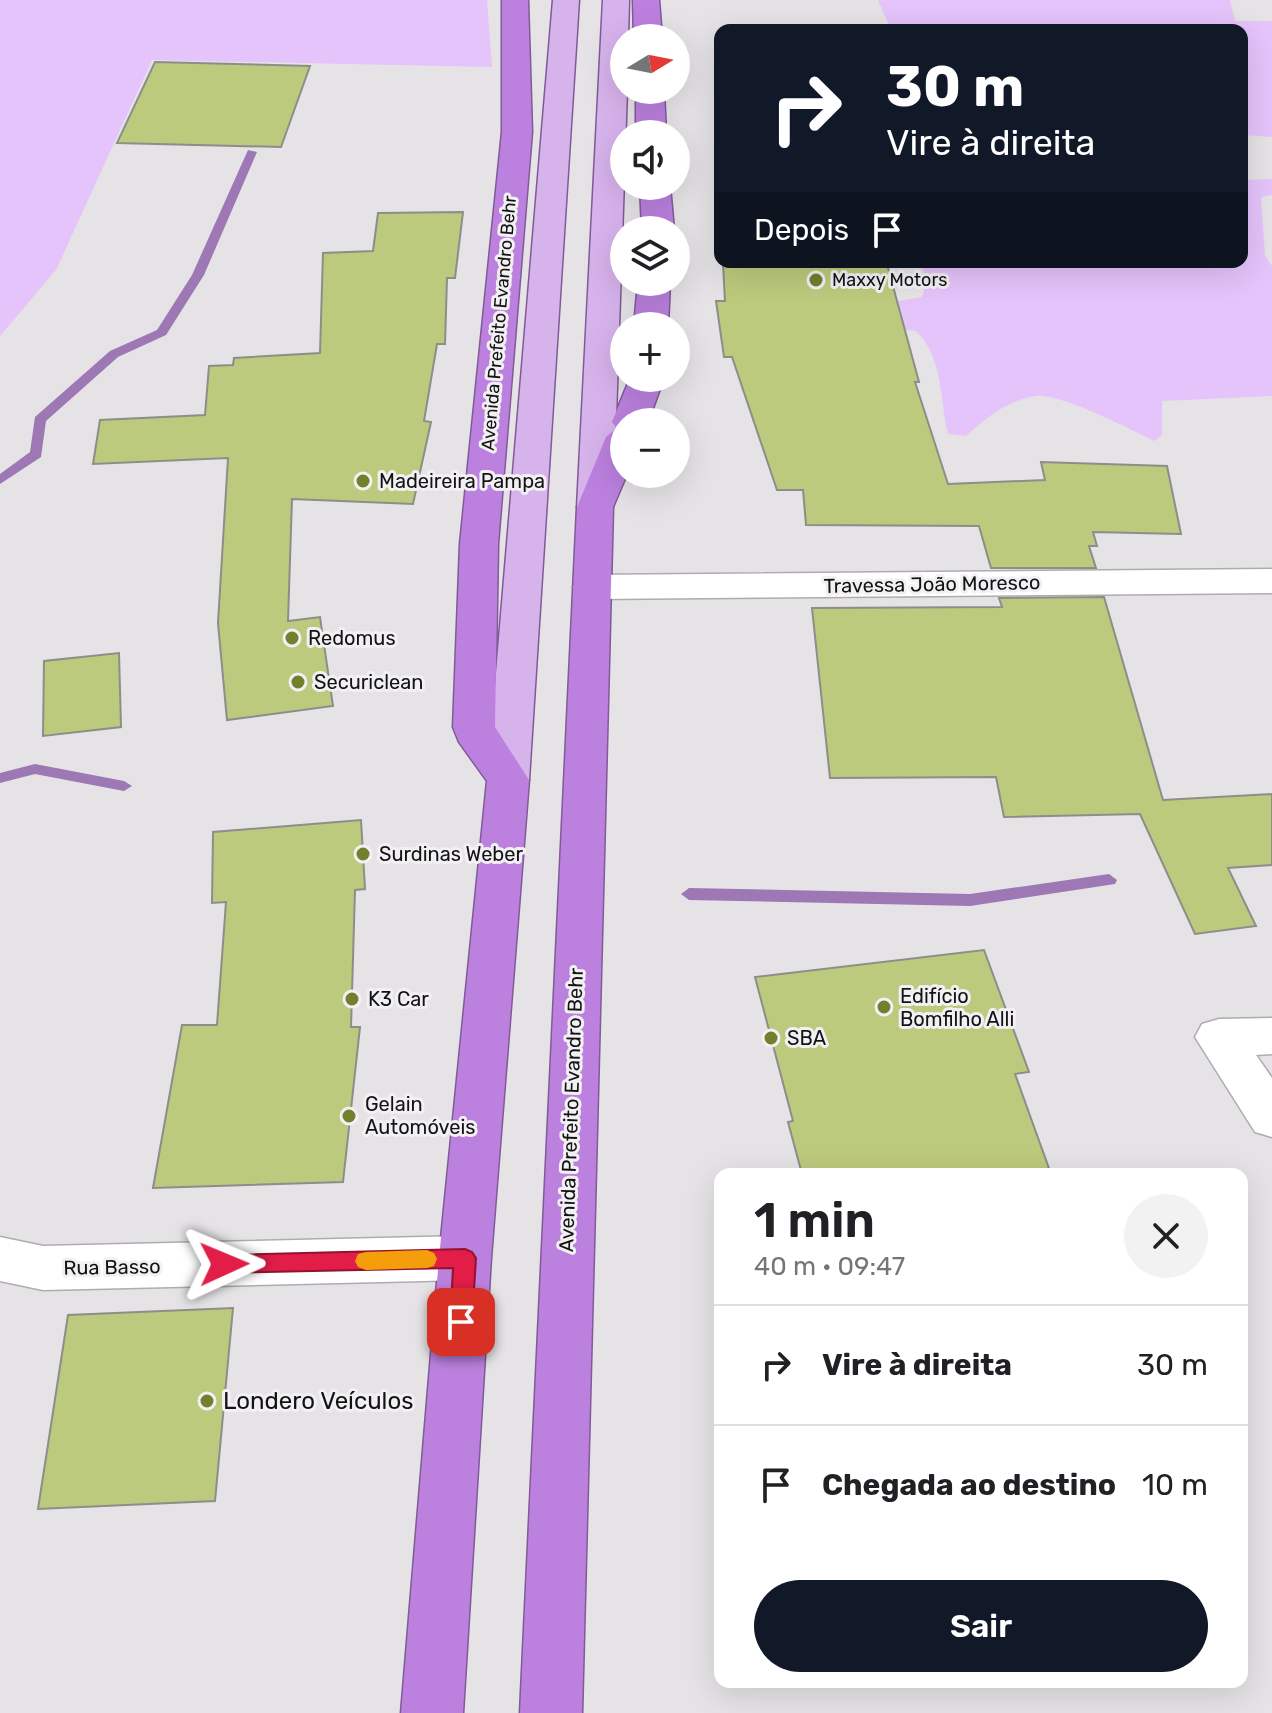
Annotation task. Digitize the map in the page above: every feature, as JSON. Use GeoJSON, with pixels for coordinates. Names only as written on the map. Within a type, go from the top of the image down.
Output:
{"type":"FeatureCollection","features":[{"type":"Feature","properties":{"kind":"highway","name":"Avenida Prefeito Evandro Behr"},"geometry":{"type":"LineString","coordinates":[[432,1713],[465,1258],[508,780],[474,727],[479,544],[517,132],[515,0]]}},
{"type":"Feature","properties":{"kind":"highway"},"geometry":{"type":"LineString","coordinates":[[646,0],[647,24]]}},
{"type":"Feature","properties":{"kind":"highway","name":"Avenida Prefeito Evandro Behr"},"geometry":{"type":"LineString","coordinates":[[551,1713],[595,507],[610,471]]}},
{"type":"Feature","properties":{"kind":"main road","name":"Avenida Prefeito Evandro Behr"},"geometry":{"type":"LineString","coordinates":[[508,780],[566,0]]}},
{"type":"Feature","properties":{"kind":"main road","name":"Avenida Prefeito Evandro Behr"},"geometry":{"type":"LineString","coordinates":[[595,507],[616,0]]}},
{"type":"Feature","properties":{"kind":"street","name":"Travessa João Moresco"},"geometry":{"type":"LineString","coordinates":[[592,587],[1272,581]]}},
{"type":"Feature","properties":{"kind":"street"},"geometry":{"type":"LineString","coordinates":[[1272,1036],[1219,1037],[1272,1118]]}},
{"type":"Feature","properties":{"kind":"street","name":"Rua Basso"},"geometry":{"type":"LineString","coordinates":[[0,1259],[43,1268],[465,1258]]}},
{"type":"Feature","properties":{"kind":"shaded area"},"geometry":{"type":"Polygon","coordinates":[[[0,0],[487,0],[492,67],[152,60],[56,270],[0,336],[0,0]]]}},
{"type":"Feature","properties":{"kind":"shaded area"},"geometry":{"type":"Polygon","coordinates":[[[878,0],[1230,0],[1235,21],[1272,21],[1272,137],[1248,135],[1248,24],[888,24],[878,0]]]}},
{"type":"Feature","properties":{"kind":"shaded area"},"geometry":{"type":"Polygon","coordinates":[[[1272,179],[1272,195],[1261,197],[1265,255],[1272,266],[1272,396],[1162,401],[1162,435],[1154,441],[1078,406],[1036,396],[1007,405],[966,436],[948,434],[936,366],[925,341],[916,331],[844,323],[888,303],[922,297],[927,281],[922,268],[1248,268],[1248,180],[1272,179]]]}},
{"type":"Feature","properties":{"kind":"building"},"geometry":{"type":"Polygon","coordinates":[[[155,62],[310,66],[281,147],[117,143],[155,62]]]}},
{"type":"Feature","properties":{"kind":"building"},"geometry":{"type":"Polygon","coordinates":[[[463,212],[455,278],[447,278],[445,344],[437,344],[424,421],[431,422],[413,504],[292,499],[288,621],[320,617],[333,706],[227,720],[218,623],[228,458],[93,464],[100,420],[205,415],[209,366],[233,365],[234,358],[320,353],[323,253],[373,251],[378,213],[463,212]]]}},
{"type":"Feature","properties":{"kind":"building"},"geometry":{"type":"Polygon","coordinates":[[[723,268],[888,268],[919,382],[915,382],[948,484],[1045,480],[1041,462],[1167,466],[1181,534],[1093,532],[1097,546],[1089,546],[1096,568],[991,568],[979,526],[806,525],[803,490],[777,490],[732,357],[724,357],[716,301],[725,301],[723,268]]]}},
{"type":"Feature","properties":{"kind":"building"},"geometry":{"type":"Polygon","coordinates":[[[1104,597],[1163,800],[1272,794],[1272,865],[1228,868],[1256,926],[1195,934],[1140,814],[1004,817],[996,777],[830,778],[812,608],[1002,607],[999,598],[1104,597]]]}},
{"type":"Feature","properties":{"kind":"building"},"geometry":{"type":"Polygon","coordinates":[[[119,653],[121,727],[43,736],[44,661],[119,653]]]}},
{"type":"Feature","properties":{"kind":"building"},"geometry":{"type":"Polygon","coordinates":[[[361,820],[365,889],[355,890],[351,1027],[360,1027],[343,1182],[153,1188],[182,1025],[217,1025],[226,902],[212,903],[213,832],[361,820]]]}},
{"type":"Feature","properties":{"kind":"building","name":"Edifício Bomfilho Alli"},"geometry":{"type":"Polygon","coordinates":[[[984,950],[1029,1072],[1015,1074],[1049,1168],[800,1168],[788,1122],[793,1121],[755,977],[984,950]]]}},
{"type":"Feature","properties":{"kind":"building"},"geometry":{"type":"Polygon","coordinates":[[[233,1308],[215,1501],[38,1509],[68,1315],[233,1308]]]}},
{"type":"Feature","properties":{"kind":"waterway"},"geometry":{"type":"LineString","coordinates":[[0,480],[36,454],[40,420],[114,354],[162,332],[198,275],[252,152]]}},
{"type":"Feature","properties":{"kind":"waterway"},"geometry":{"type":"LineString","coordinates":[[0,778],[35,769],[124,786]]}},
{"type":"Feature","properties":{"kind":"waterway"},"geometry":{"type":"LineString","coordinates":[[689,894],[970,900],[1109,880]]}},
{"type":"Feature","properties":{"kind":"slow traffic"},"geometry":{"type":"LineString","coordinates":[[366,1261],[427,1259]]}},
{"type":"Feature","properties":{"kind":"place","name":"Maxxy Motors"},"geometry":{"type":"Point","coordinates":[816,280]}},
{"type":"Feature","properties":{"kind":"place","name":"Madeireira Pampa"},"geometry":{"type":"Point","coordinates":[363,481]}},
{"type":"Feature","properties":{"kind":"place","name":"Redomus"},"geometry":{"type":"Point","coordinates":[292,638]}},
{"type":"Feature","properties":{"kind":"place","name":"Securiclean"},"geometry":{"type":"Point","coordinates":[298,682]}},
{"type":"Feature","properties":{"kind":"place","name":"Surdinas Weber"},"geometry":{"type":"Point","coordinates":[363,854]}},
{"type":"Feature","properties":{"kind":"place","name":"K3 Car"},"geometry":{"type":"Point","coordinates":[352,999]}},
{"type":"Feature","properties":{"kind":"place","name":"Edifício Bomfilho Alli"},"geometry":{"type":"Point","coordinates":[884,1007]}},
{"type":"Feature","properties":{"kind":"place","name":"SBA"},"geometry":{"type":"Point","coordinates":[771,1038]}},
{"type":"Feature","properties":{"kind":"place","name":"Gelain Automóveis"},"geometry":{"type":"Point","coordinates":[349,1116]}},
{"type":"Feature","properties":{"kind":"place","name":"Londero Veículos"},"geometry":{"type":"Point","coordinates":[207,1401]}},
{"type":"Feature","properties":{"kind":"route"},"geometry":{"type":"LineString","coordinates":[[224,1264],[465,1258],[461,1322]]}}]}
